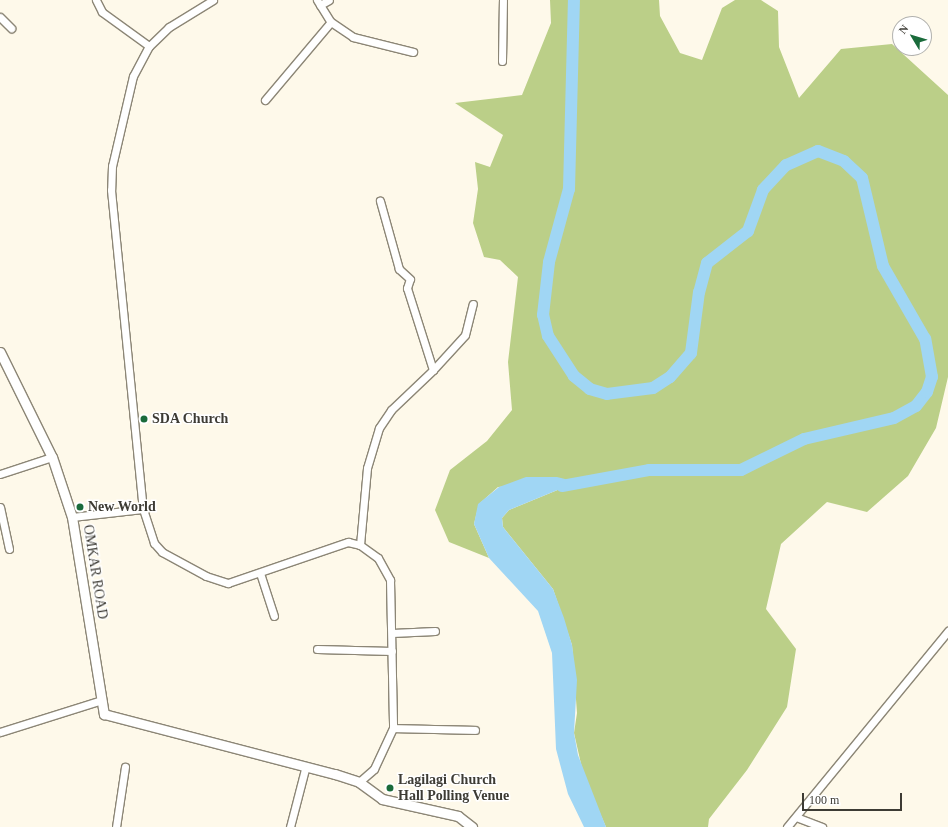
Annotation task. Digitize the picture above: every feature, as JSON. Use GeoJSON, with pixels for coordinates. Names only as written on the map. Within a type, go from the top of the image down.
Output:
{"type":"FeatureCollection","features":[{"type":"Feature","properties":{"kind":"street"},"geometry":{"type":"LineString","coordinates":[[96,0],[102,12],[149,46]]}},
{"type":"Feature","properties":{"kind":"street"},"geometry":{"type":"LineString","coordinates":[[213,0],[169,27],[149,46],[133,76],[112,166],[111,190],[143,509],[154,543],[184,565],[228,583],[348,542],[360,545],[378,558],[388,574],[392,633],[393,728],[374,769],[359,782]]}},
{"type":"Feature","properties":{"kind":"street"},"geometry":{"type":"LineString","coordinates":[[329,0],[319,2],[331,22],[363,42],[413,52]]}},
{"type":"Feature","properties":{"kind":"street"},"geometry":{"type":"LineString","coordinates":[[502,61],[503,0]]}},
{"type":"Feature","properties":{"kind":"street"},"geometry":{"type":"LineString","coordinates":[[0,17],[11,28]]}},
{"type":"Feature","properties":{"kind":"street"},"geometry":{"type":"LineString","coordinates":[[265,100],[331,22]]}},
{"type":"Feature","properties":{"kind":"street"},"geometry":{"type":"LineString","coordinates":[[380,201],[399,269],[410,279],[407,288],[433,370]]}},
{"type":"Feature","properties":{"kind":"street"},"geometry":{"type":"LineString","coordinates":[[360,545],[367,468],[379,428],[391,410],[433,370],[465,335],[473,304]]}},
{"type":"Feature","properties":{"kind":"street","name":"OMKAR ROAD"},"geometry":{"type":"LineString","coordinates":[[0,352],[52,457],[72,517],[104,714],[242,748],[305,769]]}},
{"type":"Feature","properties":{"kind":"street"},"geometry":{"type":"LineString","coordinates":[[0,474],[52,457]]}},
{"type":"Feature","properties":{"kind":"street"},"geometry":{"type":"LineString","coordinates":[[0,507],[9,549]]}},
{"type":"Feature","properties":{"kind":"street"},"geometry":{"type":"LineString","coordinates":[[72,517],[143,509]]}},
{"type":"Feature","properties":{"kind":"street"},"geometry":{"type":"LineString","coordinates":[[260,573],[274,616]]}},
{"type":"Feature","properties":{"kind":"street"},"geometry":{"type":"LineString","coordinates":[[392,633],[435,631]]}},
{"type":"Feature","properties":{"kind":"street"},"geometry":{"type":"LineString","coordinates":[[788,827],[948,631]]}},
{"type":"Feature","properties":{"kind":"street"},"geometry":{"type":"LineString","coordinates":[[317,649],[392,651]]}},
{"type":"Feature","properties":{"kind":"street"},"geometry":{"type":"LineString","coordinates":[[0,732],[102,700]]}},
{"type":"Feature","properties":{"kind":"street"},"geometry":{"type":"LineString","coordinates":[[393,728],[475,730]]}},
{"type":"Feature","properties":{"kind":"street"},"geometry":{"type":"LineString","coordinates":[[116,827],[125,767]]}},
{"type":"Feature","properties":{"kind":"street"},"geometry":{"type":"LineString","coordinates":[[290,827],[305,769],[359,782],[382,799],[458,816],[472,827]]}},
{"type":"Feature","properties":{"kind":"street"},"geometry":{"type":"LineString","coordinates":[[796,817],[822,827]]}},
{"type":"Feature","properties":{"kind":"green space"},"geometry":{"type":"Polygon","coordinates":[[[550,0],[659,0],[660,16],[680,53],[702,60],[722,8],[735,0],[761,0],[778,11],[779,47],[799,98],[841,49],[892,44],[892,56],[905,56],[948,95],[948,377],[936,428],[908,476],[867,512],[827,502],[781,544],[766,609],[796,649],[787,707],[747,770],[709,819],[708,827],[606,827],[584,777],[574,733],[577,713],[572,645],[553,589],[503,527],[502,518],[509,510],[577,482],[498,487],[479,504],[474,524],[489,558],[449,542],[435,510],[450,470],[487,441],[512,410],[508,362],[518,277],[500,260],[484,257],[473,223],[478,189],[475,162],[490,167],[503,135],[455,103],[522,95],[551,23],[550,0]]]}},
{"type":"Feature","properties":{"kind":"water"},"geometry":{"type":"Polygon","coordinates":[[[526,477],[557,477],[577,482],[509,510],[502,518],[503,527],[553,589],[564,618],[572,645],[577,680],[574,733],[578,755],[606,827],[584,827],[568,794],[556,749],[552,653],[538,611],[489,558],[474,524],[478,504],[499,487],[526,477]]]}},
{"type":"Feature","properties":{"kind":"waterway"},"geometry":{"type":"LineString","coordinates":[[562,486],[649,470],[741,470],[804,439],[894,418],[916,406],[927,392],[932,377],[925,339],[883,266],[862,178],[844,161],[818,151],[786,165],[763,190],[748,231],[707,263],[699,292],[691,353],[670,377],[653,388],[607,394],[590,389],[574,376],[548,336],[543,315],[549,262],[569,189],[574,0]]}},
{"type":"Feature","properties":{"kind":"place","name":"SDA Church"},"geometry":{"type":"Point","coordinates":[144,419]}},
{"type":"Feature","properties":{"kind":"place","name":"New World"},"geometry":{"type":"Point","coordinates":[80,507]}},
{"type":"Feature","properties":{"kind":"place","name":"Lagilagi Church Hall Polling Venue"},"geometry":{"type":"Point","coordinates":[390,788]}}]}
